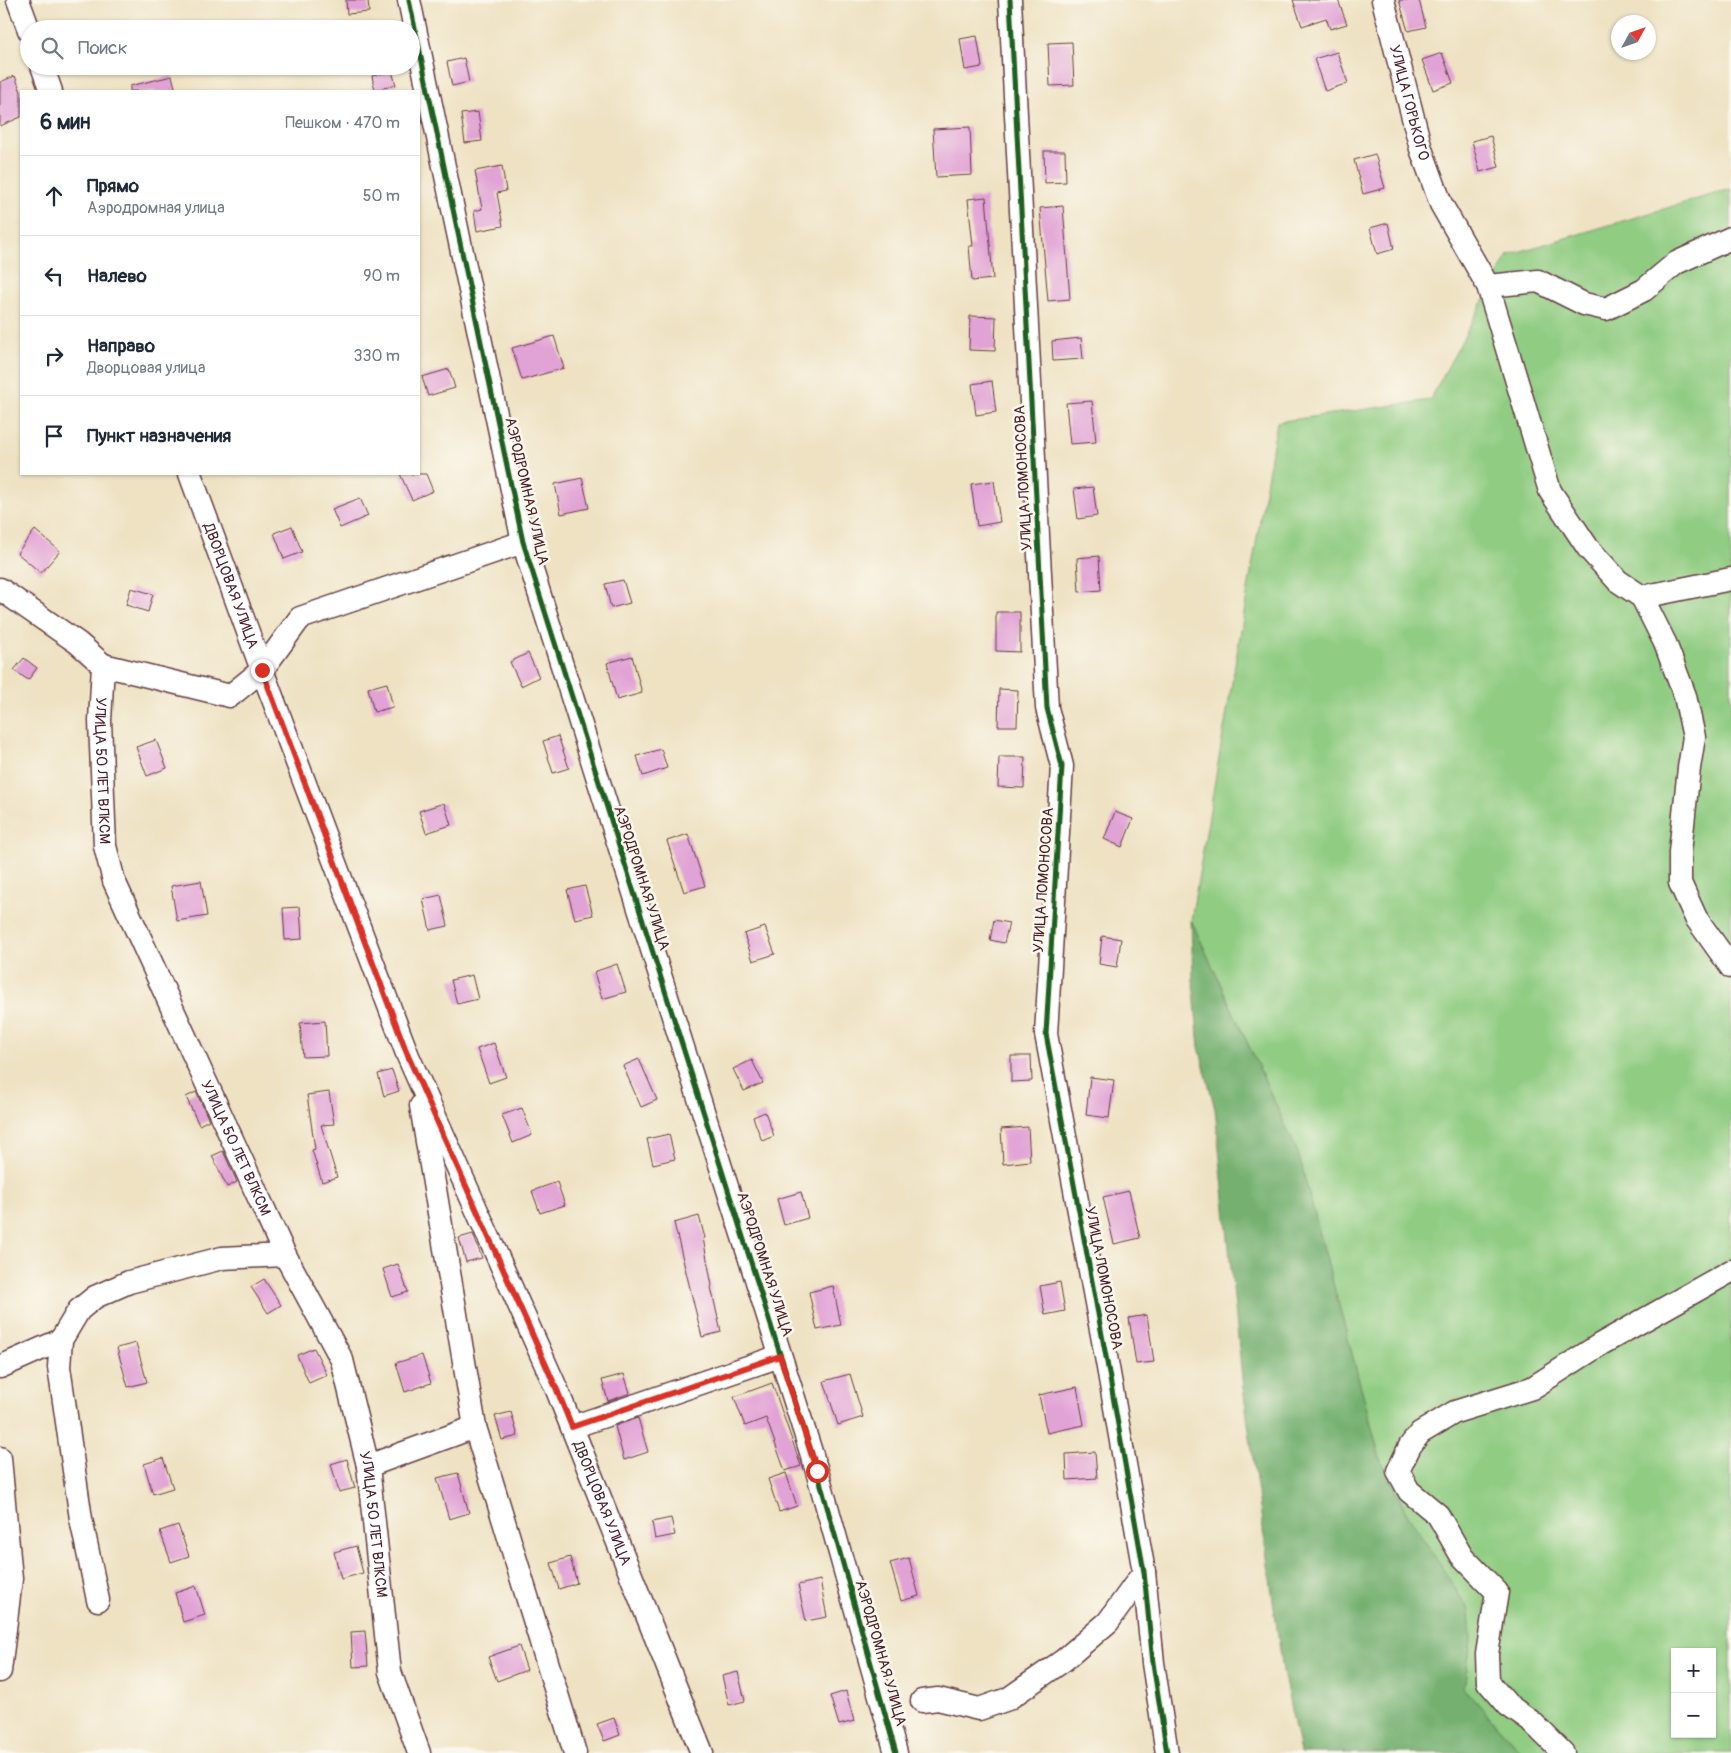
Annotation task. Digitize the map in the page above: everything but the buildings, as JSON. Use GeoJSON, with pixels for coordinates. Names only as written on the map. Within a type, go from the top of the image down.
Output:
{"type":"FeatureCollection","features":[{"type":"Feature","properties":{"kind":"street"},"geometry":{"type":"LineString","coordinates":[[18,0],[25,20]]}},
{"type":"Feature","properties":{"kind":"street","name":"АЭРОДРОМНАЯ УЛИЦА"},"geometry":{"type":"LineString","coordinates":[[409,0],[413,20]]}},
{"type":"Feature","properties":{"kind":"street","name":"УЛИЦА ЛОМОНОСОВА"},"geometry":{"type":"LineString","coordinates":[[1010,0],[1047,708],[1062,766],[1046,1034],[1104,1343],[1144,1572],[1152,1663],[1167,1753]]}},
{"type":"Feature","properties":{"kind":"street","name":"УЛИЦА ГОРЬКОГО"},"geometry":{"type":"LineString","coordinates":[[1383,0],[1421,149],[1441,204],[1488,286],[1550,490],[1588,548],[1618,581],[1642,597]]}},
{"type":"Feature","properties":{"kind":"street","name":"АЭРОДРОМНАЯ УЛИЦА"},"geometry":{"type":"LineString","coordinates":[[420,52],[523,542],[817,1471],[896,1753]]}},
{"type":"Feature","properties":{"kind":"street"},"geometry":{"type":"LineString","coordinates":[[45,75],[51,90]]}},
{"type":"Feature","properties":{"kind":"street"},"geometry":{"type":"LineString","coordinates":[[1488,286],[1538,281],[1584,304],[1606,309],[1644,290],[1676,263],[1731,238]]}},
{"type":"Feature","properties":{"kind":"street","name":"ДВОРЦОВАЯ УЛИЦА"},"geometry":{"type":"LineString","coordinates":[[190,475],[262,670],[416,1074],[557,1390],[702,1753]]}},
{"type":"Feature","properties":{"kind":"street"},"geometry":{"type":"LineString","coordinates":[[0,589],[78,643],[103,666],[230,696],[262,670],[300,618],[523,542]]}},
{"type":"Feature","properties":{"kind":"street"},"geometry":{"type":"LineString","coordinates":[[1731,579],[1642,597],[1665,643],[1685,696],[1694,737],[1680,852],[1680,883],[1696,918],[1731,967]]}},
{"type":"Feature","properties":{"kind":"street","name":"УЛИЦА 50 ЛЕТ ВЛКСМ"},"geometry":{"type":"LineString","coordinates":[[103,666],[100,722],[105,846],[114,881],[285,1255],[342,1360],[368,1466],[390,1672],[419,1753]]}},
{"type":"Feature","properties":{"kind":"street"},"geometry":{"type":"LineString","coordinates":[[416,1074],[475,1427],[575,1753]]}},
{"type":"Feature","properties":{"kind":"street"},"geometry":{"type":"LineString","coordinates":[[98,1600],[81,1519],[59,1367],[61,1340],[79,1310],[96,1297],[129,1282],[222,1258],[285,1255]]}},
{"type":"Feature","properties":{"kind":"street"},"geometry":{"type":"LineString","coordinates":[[1563,1753],[1533,1723],[1508,1705],[1488,1682],[1487,1654],[1497,1592],[1461,1555],[1438,1515],[1409,1491],[1398,1471],[1410,1446],[1420,1433],[1455,1412],[1532,1388],[1601,1344],[1731,1271]]}},
{"type":"Feature","properties":{"kind":"street"},"geometry":{"type":"LineString","coordinates":[[0,1367],[61,1340]]}},
{"type":"Feature","properties":{"kind":"street"},"geometry":{"type":"LineString","coordinates":[[572,1427],[780,1356]]}},
{"type":"Feature","properties":{"kind":"street"},"geometry":{"type":"LineString","coordinates":[[368,1466],[475,1427]]}},
{"type":"Feature","properties":{"kind":"street"},"geometry":{"type":"LineString","coordinates":[[0,1458],[11,1579],[0,1671]]}},
{"type":"Feature","properties":{"kind":"street"},"geometry":{"type":"LineString","coordinates":[[922,1700],[938,1699],[979,1709],[1008,1699],[1064,1660],[1108,1622],[1144,1572]]}},
{"type":"Feature","properties":{"kind":"green space"},"geometry":{"type":"Polygon","coordinates":[[[1731,189],[1731,1753],[1522,1753],[1464,1688],[1471,1640],[1381,1462],[1298,1153],[1191,920],[1277,422],[1430,400],[1508,255],[1731,189]]]}},
{"type":"Feature","properties":{"kind":"green space"},"geometry":{"type":"Polygon","coordinates":[[[1191,920],[1298,1153],[1381,1462],[1405,1510],[1469,1610],[1471,1640],[1464,1688],[1522,1753],[1300,1753],[1283,1671],[1243,1388],[1215,1109],[1199,1047],[1193,980],[1191,920]]]}},
{"type":"Feature","properties":{"kind":"cycle path"},"geometry":{"type":"LineString","coordinates":[[409,0],[413,20]]}},
{"type":"Feature","properties":{"kind":"cycle path"},"geometry":{"type":"LineString","coordinates":[[1010,0],[1047,708],[1062,766],[1046,1034],[1144,1572],[1153,1663],[1167,1753]]}},
{"type":"Feature","properties":{"kind":"cycle path"},"geometry":{"type":"LineString","coordinates":[[420,52],[523,542],[817,1471],[896,1753]]}},
{"type":"Feature","properties":{"kind":"route"},"geometry":{"type":"LineString","coordinates":[[262,670],[408,1056],[572,1427],[780,1356],[817,1471]]}}]}
